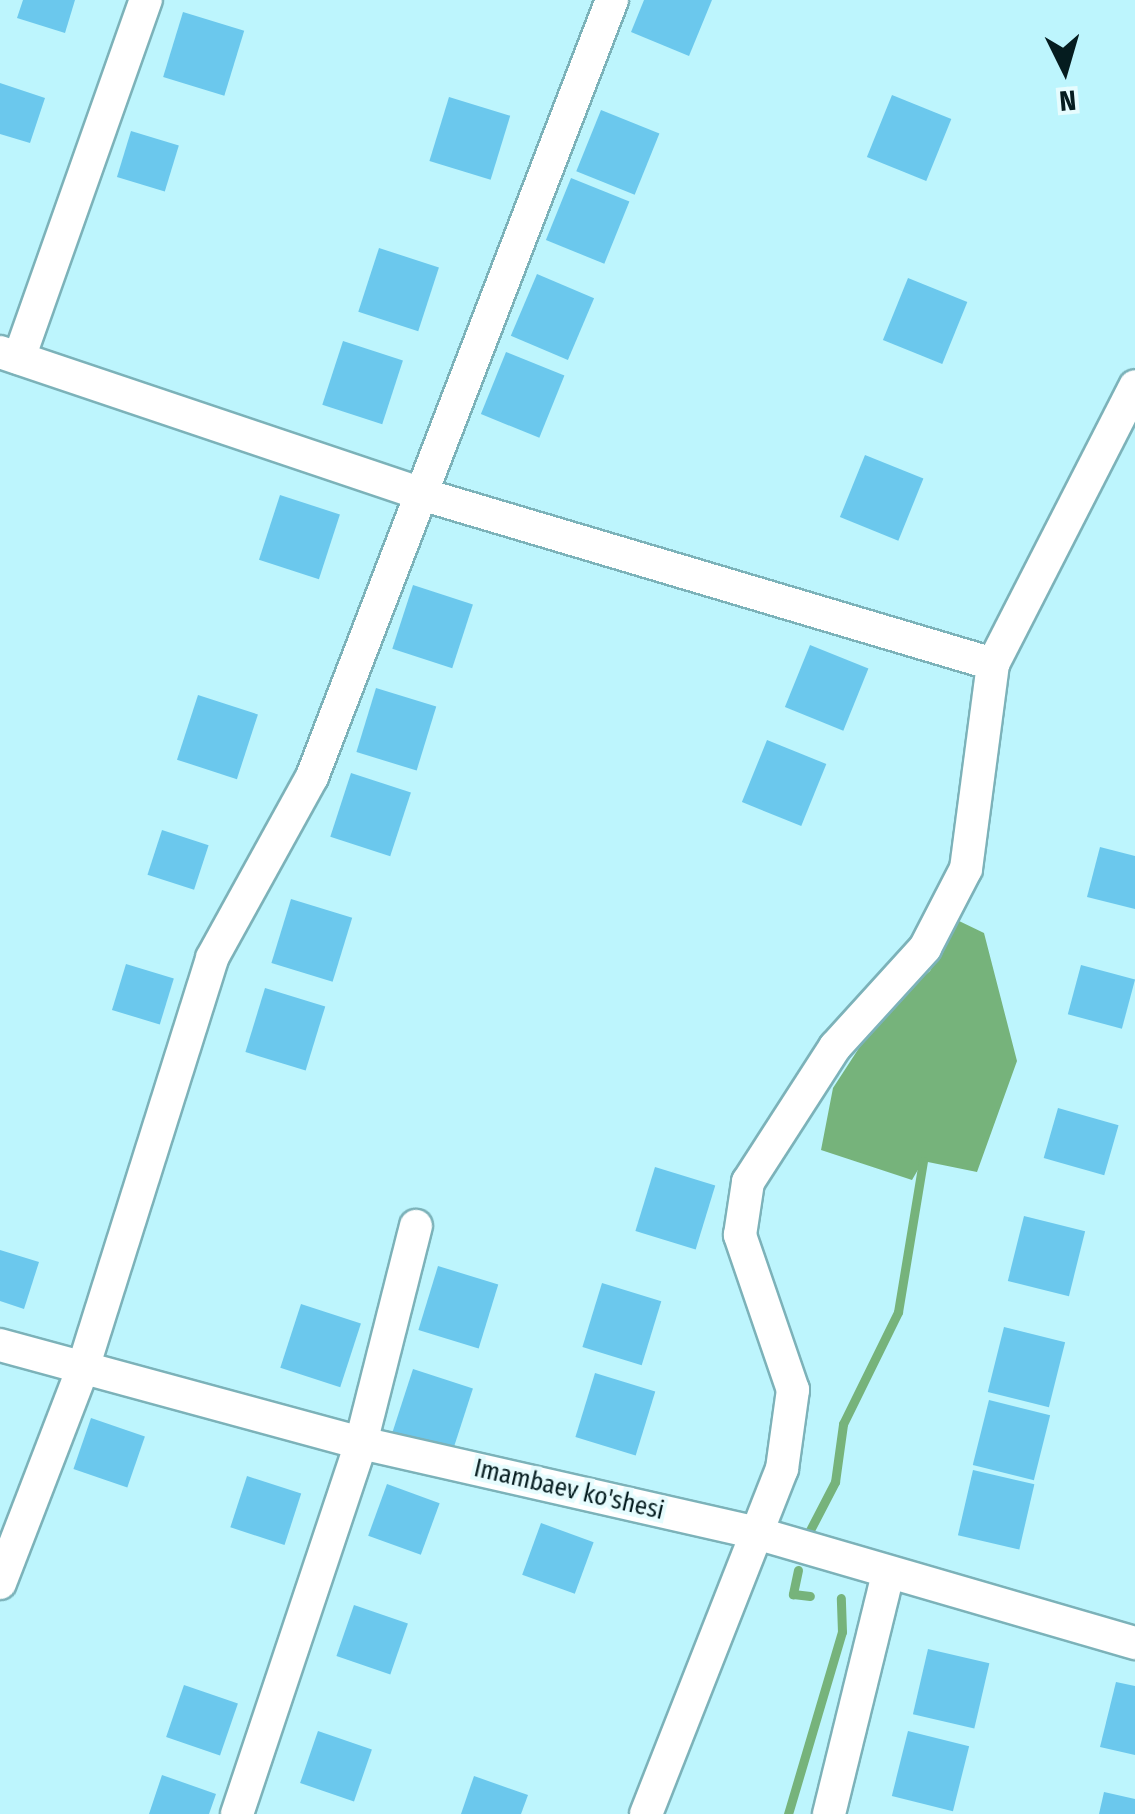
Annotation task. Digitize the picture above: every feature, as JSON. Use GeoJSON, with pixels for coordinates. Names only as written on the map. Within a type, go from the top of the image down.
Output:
{"type":"FeatureCollection","features":[{"type":"Feature","properties":{"kind":"street"},"geometry":{"type":"LineString","coordinates":[[146,0],[9,355],[421,494],[992,664]]}},
{"type":"Feature","properties":{"kind":"street"},"geometry":{"type":"LineString","coordinates":[[0,1584],[84,1368],[212,958],[312,777],[612,0]]}},
{"type":"Feature","properties":{"kind":"street"},"geometry":{"type":"LineString","coordinates":[[646,1814],[760,1534],[782,1469],[793,1390],[740,1234],[748,1182],[835,1047],[926,948],[966,869],[992,664],[1135,386]]}},
{"type":"Feature","properties":{"kind":"street"},"geometry":{"type":"LineString","coordinates":[[237,1814],[361,1443],[416,1226]]}},
{"type":"Feature","properties":{"kind":"street","name":"Imambaev ko'shesi"},"geometry":{"type":"LineString","coordinates":[[0,1345],[361,1443],[760,1534],[1135,1644]]}},
{"type":"Feature","properties":{"kind":"street"},"geometry":{"type":"LineString","coordinates":[[829,1814],[888,1573]]}},
{"type":"Feature","properties":{"kind":"shaded area"},"geometry":{"type":"Polygon","coordinates":[[[957,920],[984,933],[1017,1061],[977,1172],[923,1161],[912,1180],[821,1150],[833,1088],[887,1005],[930,971],[957,920]]]}},
{"type":"Feature","properties":{"kind":"building"},"geometry":{"type":"Polygon","coordinates":[[[23,0],[75,0],[65,33],[17,18],[23,0]]]}},
{"type":"Feature","properties":{"kind":"building"},"geometry":{"type":"Polygon","coordinates":[[[644,0],[712,0],[689,56],[631,32],[644,0]]]}},
{"type":"Feature","properties":{"kind":"building"},"geometry":{"type":"Polygon","coordinates":[[[183,12],[244,31],[224,96],[163,77],[183,12]]]}},
{"type":"Feature","properties":{"kind":"building"},"geometry":{"type":"Polygon","coordinates":[[[0,83],[45,98],[30,143],[0,134],[0,83]]]}},
{"type":"Feature","properties":{"kind":"building"},"geometry":{"type":"Polygon","coordinates":[[[892,95],[951,119],[926,181],[867,157],[892,95]]]}},
{"type":"Feature","properties":{"kind":"building"},"geometry":{"type":"Polygon","coordinates":[[[449,97],[510,116],[491,180],[429,161],[449,97]]]}},
{"type":"Feature","properties":{"kind":"building"},"geometry":{"type":"Polygon","coordinates":[[[601,110],[659,134],[635,195],[576,171],[601,110]]]}},
{"type":"Feature","properties":{"kind":"building"},"geometry":{"type":"Polygon","coordinates":[[[131,131],[179,146],[165,192],[117,177],[131,131]]]}},
{"type":"Feature","properties":{"kind":"building"},"geometry":{"type":"Polygon","coordinates":[[[571,178],[629,202],[604,264],[546,240],[571,178]]]}},
{"type":"Feature","properties":{"kind":"building"},"geometry":{"type":"Polygon","coordinates":[[[379,248],[439,267],[418,331],[358,312],[379,248]]]}},
{"type":"Feature","properties":{"kind":"building"},"geometry":{"type":"Polygon","coordinates":[[[537,274],[594,298],[568,360],[511,336],[537,274]]]}},
{"type":"Feature","properties":{"kind":"building"},"geometry":{"type":"Polygon","coordinates":[[[908,278],[967,302],[942,364],[883,340],[908,278]]]}},
{"type":"Feature","properties":{"kind":"building"},"geometry":{"type":"Polygon","coordinates":[[[343,341],[403,360],[382,424],[322,405],[343,341]]]}},
{"type":"Feature","properties":{"kind":"building"},"geometry":{"type":"Polygon","coordinates":[[[506,352],[564,376],[539,438],[481,414],[506,352]]]}},
{"type":"Feature","properties":{"kind":"building"},"geometry":{"type":"Polygon","coordinates":[[[865,455],[923,479],[898,541],[840,517],[865,455]]]}},
{"type":"Feature","properties":{"kind":"building"},"geometry":{"type":"Polygon","coordinates":[[[280,495],[340,514],[319,579],[259,560],[280,495]]]}},
{"type":"Feature","properties":{"kind":"building"},"geometry":{"type":"Polygon","coordinates":[[[413,585],[473,604],[452,668],[392,649],[413,585]]]}},
{"type":"Feature","properties":{"kind":"building"},"geometry":{"type":"Polygon","coordinates":[[[810,645],[868,669],[843,731],[785,707],[810,645]]]}},
{"type":"Feature","properties":{"kind":"building"},"geometry":{"type":"Polygon","coordinates":[[[376,688],[436,706],[417,770],[356,752],[376,688]]]}},
{"type":"Feature","properties":{"kind":"building"},"geometry":{"type":"Polygon","coordinates":[[[198,695],[258,714],[237,779],[177,760],[198,695]]]}},
{"type":"Feature","properties":{"kind":"building"},"geometry":{"type":"Polygon","coordinates":[[[767,740],[826,764],[801,826],[742,802],[767,740]]]}},
{"type":"Feature","properties":{"kind":"building"},"geometry":{"type":"Polygon","coordinates":[[[351,773],[411,792],[390,856],[330,837],[351,773]]]}},
{"type":"Feature","properties":{"kind":"building"},"geometry":{"type":"Polygon","coordinates":[[[162,830],[209,845],[194,890],[147,875],[162,830]]]}},
{"type":"Feature","properties":{"kind":"building"},"geometry":{"type":"Polygon","coordinates":[[[1100,847],[1135,856],[1135,909],[1087,897],[1100,847]]]}},
{"type":"Feature","properties":{"kind":"building"},"geometry":{"type":"Polygon","coordinates":[[[291,899],[352,918],[333,982],[271,963],[291,899]]]}},
{"type":"Feature","properties":{"kind":"building"},"geometry":{"type":"Polygon","coordinates":[[[126,964],[174,979],[160,1025],[112,1010],[126,964]]]}},
{"type":"Feature","properties":{"kind":"building"},"geometry":{"type":"Polygon","coordinates":[[[1081,965],[1135,979],[1122,1029],[1068,1014],[1081,965]]]}},
{"type":"Feature","properties":{"kind":"building"},"geometry":{"type":"Polygon","coordinates":[[[265,988],[325,1006],[306,1070],[245,1052],[265,988]]]}},
{"type":"Feature","properties":{"kind":"building"},"geometry":{"type":"Polygon","coordinates":[[[1058,1108],[1119,1125],[1104,1175],[1044,1158],[1058,1108]]]}},
{"type":"Feature","properties":{"kind":"building"},"geometry":{"type":"Polygon","coordinates":[[[655,1167],[715,1185],[696,1249],[635,1231],[655,1167]]]}},
{"type":"Feature","properties":{"kind":"building"},"geometry":{"type":"Polygon","coordinates":[[[1024,1216],[1085,1231],[1069,1296],[1008,1281],[1024,1216]]]}},
{"type":"Feature","properties":{"kind":"building"},"geometry":{"type":"Polygon","coordinates":[[[0,1250],[39,1262],[24,1309],[0,1301],[0,1250]]]}},
{"type":"Feature","properties":{"kind":"building"},"geometry":{"type":"Polygon","coordinates":[[[438,1266],[498,1284],[479,1348],[418,1330],[438,1266]]]}},
{"type":"Feature","properties":{"kind":"building"},"geometry":{"type":"Polygon","coordinates":[[[602,1283],[661,1301],[642,1365],[582,1347],[602,1283]]]}},
{"type":"Feature","properties":{"kind":"building"},"geometry":{"type":"Polygon","coordinates":[[[301,1304],[361,1323],[340,1387],[280,1368],[301,1304]]]}},
{"type":"Feature","properties":{"kind":"building"},"geometry":{"type":"Polygon","coordinates":[[[1004,1327],[1065,1342],[1049,1407],[988,1392],[1004,1327]]]}},
{"type":"Feature","properties":{"kind":"building"},"geometry":{"type":"Polygon","coordinates":[[[413,1369],[473,1388],[452,1452],[392,1433],[413,1369]]]}},
{"type":"Feature","properties":{"kind":"building"},"geometry":{"type":"Polygon","coordinates":[[[595,1373],[655,1391],[636,1455],[575,1437],[595,1373]]]}},
{"type":"Feature","properties":{"kind":"building"},"geometry":{"type":"Polygon","coordinates":[[[989,1400],[1050,1415],[1034,1480],[973,1465],[989,1400]]]}},
{"type":"Feature","properties":{"kind":"building"},"geometry":{"type":"Polygon","coordinates":[[[91,1418],[145,1437],[127,1488],[73,1469],[91,1418]]]}},
{"type":"Feature","properties":{"kind":"building"},"geometry":{"type":"Polygon","coordinates":[[[973,1470],[1034,1484],[1019,1549],[958,1535],[973,1470]]]}},
{"type":"Feature","properties":{"kind":"building"},"geometry":{"type":"Polygon","coordinates":[[[247,1476],[301,1494],[285,1545],[230,1527],[247,1476]]]}},
{"type":"Feature","properties":{"kind":"building"},"geometry":{"type":"Polygon","coordinates":[[[387,1484],[440,1503],[421,1555],[368,1536],[387,1484]]]}},
{"type":"Feature","properties":{"kind":"building"},"geometry":{"type":"Polygon","coordinates":[[[541,1523],[594,1542],[575,1594],[522,1575],[541,1523]]]}},
{"type":"Feature","properties":{"kind":"building"},"geometry":{"type":"Polygon","coordinates":[[[354,1605],[408,1624],[390,1675],[336,1656],[354,1605]]]}},
{"type":"Feature","properties":{"kind":"building"},"geometry":{"type":"Polygon","coordinates":[[[928,1649],[989,1663],[974,1728],[913,1714],[928,1649]]]}},
{"type":"Feature","properties":{"kind":"building"},"geometry":{"type":"Polygon","coordinates":[[[1116,1682],[1135,1686],[1135,1755],[1100,1747],[1116,1682]]]}},
{"type":"Feature","properties":{"kind":"building"},"geometry":{"type":"Polygon","coordinates":[[[184,1685],[238,1704],[220,1756],[166,1737],[184,1685]]]}},
{"type":"Feature","properties":{"kind":"building"},"geometry":{"type":"Polygon","coordinates":[[[318,1731],[372,1750],[354,1802],[300,1783],[318,1731]]]}},
{"type":"Feature","properties":{"kind":"building"},"geometry":{"type":"Polygon","coordinates":[[[908,1731],[969,1746],[953,1811],[892,1796],[908,1731]]]}},
{"type":"Feature","properties":{"kind":"building"},"geometry":{"type":"Polygon","coordinates":[[[162,1775],[216,1794],[209,1814],[149,1814],[162,1775]]]}},
{"type":"Feature","properties":{"kind":"building"},"geometry":{"type":"Polygon","coordinates":[[[474,1776],[528,1795],[521,1814],[461,1814],[474,1776]]]}},
{"type":"Feature","properties":{"kind":"building"},"geometry":{"type":"Polygon","coordinates":[[[1104,1792],[1135,1799],[1135,1814],[1099,1814],[1104,1792]]]}},
{"type":"Feature","properties":{"kind":"waterway"},"geometry":{"type":"LineString","coordinates":[[808,1534],[835,1482],[843,1424],[898,1312],[923,1161]]}},
{"type":"Feature","properties":{"kind":"waterway"},"geometry":{"type":"LineString","coordinates":[[798,1570],[793,1594],[810,1596]]}},
{"type":"Feature","properties":{"kind":"waterway"},"geometry":{"type":"LineString","coordinates":[[788,1814],[842,1632],[841,1598]]}}]}
